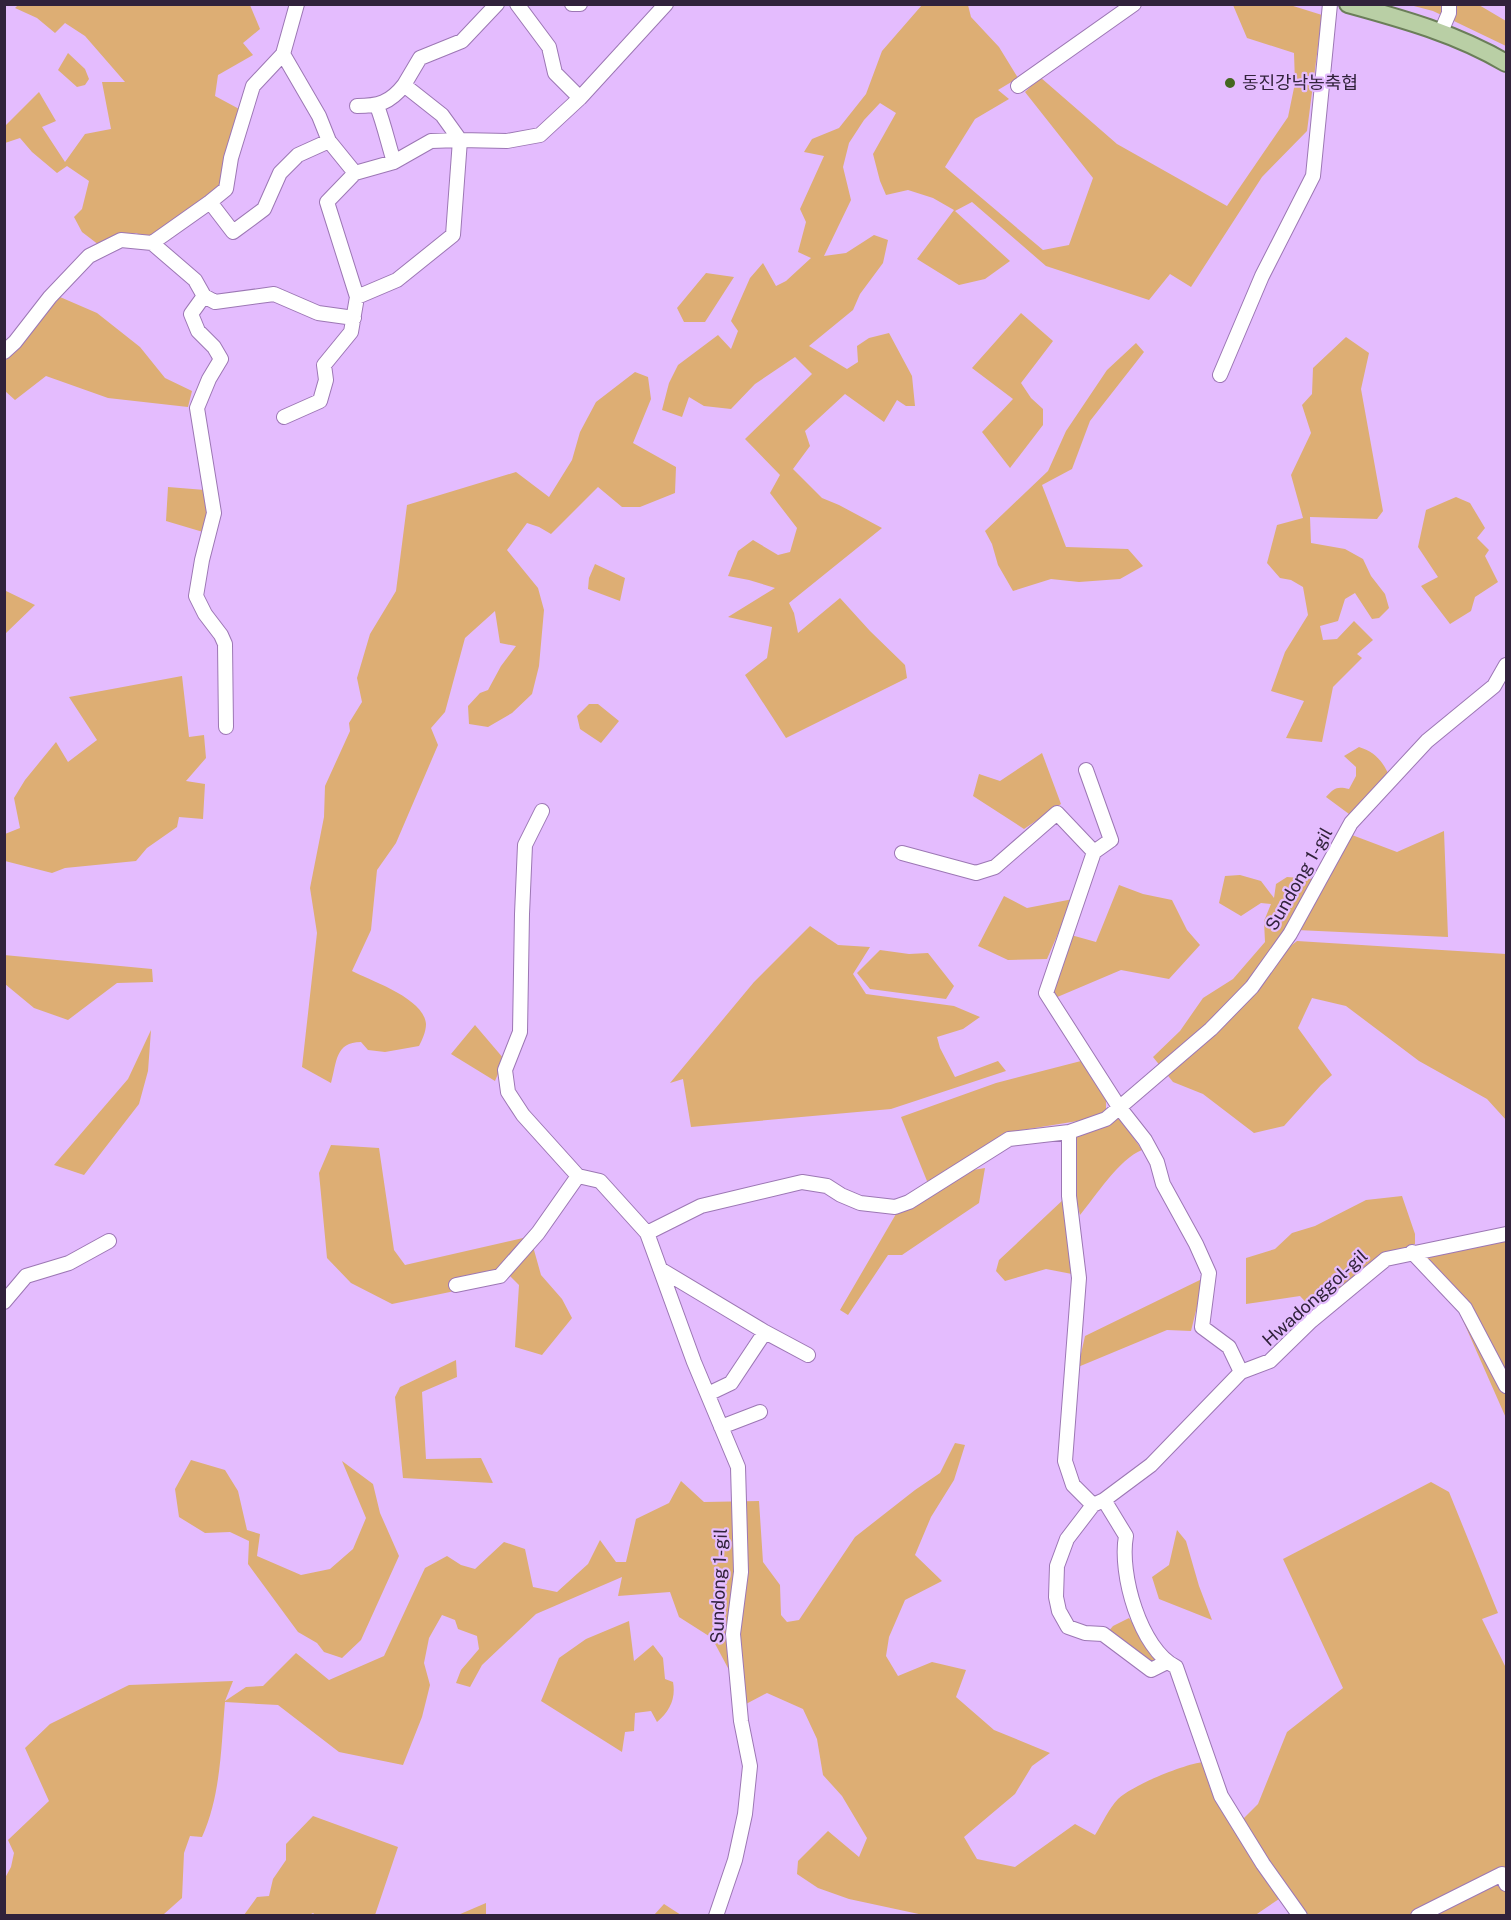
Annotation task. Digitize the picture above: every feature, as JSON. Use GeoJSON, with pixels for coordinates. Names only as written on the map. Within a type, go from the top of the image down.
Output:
{"type":"FeatureCollection","features":[{"type":"Feature","properties":{"kind":"main road"},"geometry":{"type":"LineString","coordinates":[[1348,4],[1413,22],[1482,49],[1506,63]]}},
{"type":"Feature","properties":{"kind":"street"},"geometry":{"type":"LineString","coordinates":[[152,243],[226,189],[231,158],[253,86],[283,54],[297,4]]}},
{"type":"Feature","properties":{"kind":"street"},"geometry":{"type":"LineString","coordinates":[[357,106],[377,106],[396,95],[420,58],[462,40],[497,4]]}},
{"type":"Feature","properties":{"kind":"street"},"geometry":{"type":"LineString","coordinates":[[518,4],[549,47],[555,73],[580,98]]}},
{"type":"Feature","properties":{"kind":"street"},"geometry":{"type":"LineString","coordinates":[[572,4],[580,4]]}},
{"type":"Feature","properties":{"kind":"street"},"geometry":{"type":"LineString","coordinates":[[1018,86],[1134,4]]}},
{"type":"Feature","properties":{"kind":"street"},"geometry":{"type":"LineString","coordinates":[[1220,375],[1262,276],[1313,176],[1330,4]]}},
{"type":"Feature","properties":{"kind":"street"},"geometry":{"type":"LineString","coordinates":[[1441,33],[1449,13],[1449,4]]}},
{"type":"Feature","properties":{"kind":"street"},"geometry":{"type":"LineString","coordinates":[[284,417],[320,401],[326,381],[324,365],[351,332],[354,318],[357,297],[327,202],[355,173],[394,162],[431,141],[507,141],[540,135],[580,98],[665,5]]}},
{"type":"Feature","properties":{"kind":"street"},"geometry":{"type":"LineString","coordinates":[[283,54],[319,116],[328,141],[355,173]]}},
{"type":"Feature","properties":{"kind":"street"},"geometry":{"type":"LineString","coordinates":[[357,297],[398,280],[453,236],[460,140],[442,115],[404,85]]}},
{"type":"Feature","properties":{"kind":"street"},"geometry":{"type":"LineString","coordinates":[[377,106],[386,129],[394,162]]}},
{"type":"Feature","properties":{"kind":"street"},"geometry":{"type":"LineString","coordinates":[[210,202],[233,232],[264,209],[280,173],[298,155],[328,141]]}},
{"type":"Feature","properties":{"kind":"street"},"geometry":{"type":"LineString","coordinates":[[4,352],[15,342],[50,297],[89,256],[121,240],[152,243],[195,280],[204,296],[215,302],[274,294],[318,312],[354,318]]}},
{"type":"Feature","properties":{"kind":"street"},"geometry":{"type":"LineString","coordinates":[[204,296],[191,314],[198,331],[214,347],[221,359],[209,379],[197,408],[214,513],[196,596],[225,644],[226,726]]}},
{"type":"Feature","properties":{"kind":"street","name":"Sundong 1-gil"},"geometry":{"type":"LineString","coordinates":[[647,1233],[701,1206],[802,1182],[827,1186],[860,1203],[895,1207],[909,1202],[1009,1138],[1069,1132],[1106,1119],[1211,1029],[1252,987],[1290,934],[1351,823],[1427,741],[1494,686],[1506,665]]}},
{"type":"Feature","properties":{"kind":"street"},"geometry":{"type":"LineString","coordinates":[[1086,770],[1111,840],[1094,852],[1046,993],[1119,1107],[1145,1140],[1156,1162],[1163,1184],[1209,1273],[1202,1327],[1229,1347],[1241,1372],[1151,1465],[1099,1502],[1067,1539],[1057,1566],[1056,1597],[1059,1611],[1068,1627],[1085,1633],[1103,1634],[1150,1670],[1167,1662]]}},
{"type":"Feature","properties":{"kind":"street"},"geometry":{"type":"LineString","coordinates":[[456,1285],[500,1276],[538,1233],[578,1176],[523,1115],[508,1092],[506,1070],[520,1032],[525,845],[542,811]]}},
{"type":"Feature","properties":{"kind":"street"},"geometry":{"type":"LineString","coordinates":[[902,853],[976,873],[994,867],[1057,813],[1094,852]]}},
{"type":"Feature","properties":{"kind":"street"},"geometry":{"type":"LineString","coordinates":[[1069,1132],[1069,1196],[1079,1278],[1074,1369],[1065,1461],[1072,1485],[1099,1502],[1126,1536],[1123,1553],[1133,1606],[1144,1630],[1167,1662],[1176,1667],[1221,1796],[1263,1864],[1300,1916]]}},
{"type":"Feature","properties":{"kind":"street","name":"Sundong 1-gil"},"geometry":{"type":"LineString","coordinates":[[578,1176],[600,1181],[647,1233],[738,1467],[741,1572],[732,1634],[741,1721],[750,1766],[745,1814],[735,1860],[716,1916]]}},
{"type":"Feature","properties":{"kind":"street","name":"Hwadonggol-gil"},"geometry":{"type":"LineString","coordinates":[[1241,1372],[1270,1361],[1311,1321],[1386,1258],[1506,1234]]}},
{"type":"Feature","properties":{"kind":"street"},"geometry":{"type":"LineString","coordinates":[[4,1302],[26,1275],[69,1263],[110,1242]]}},
{"type":"Feature","properties":{"kind":"street"},"geometry":{"type":"LineString","coordinates":[[1412,1252],[1465,1308],[1506,1386]]}},
{"type":"Feature","properties":{"kind":"street"},"geometry":{"type":"LineString","coordinates":[[660,1269],[808,1355]]}},
{"type":"Feature","properties":{"kind":"street"},"geometry":{"type":"LineString","coordinates":[[708,1394],[731,1383],[765,1332]]}},
{"type":"Feature","properties":{"kind":"street"},"geometry":{"type":"LineString","coordinates":[[722,1427],[760,1412]]}},
{"type":"Feature","properties":{"kind":"street"},"geometry":{"type":"LineString","coordinates":[[1418,1916],[1505,1876]]}},
{"type":"Feature","properties":{"kind":"shaded area"},"geometry":{"type":"Polygon","coordinates":[[[18,5],[250,5],[260,29],[243,43],[253,55],[218,75],[215,96],[241,110],[219,192],[148,238],[136,233],[99,245],[82,232],[74,217],[82,209],[89,181],[67,166],[57,173],[32,152],[20,138],[5,143],[4,127],[39,92],[56,121],[42,127],[65,162],[85,134],[111,129],[102,82],[125,82],[85,36],[65,23],[55,33],[37,18],[15,8],[18,5]]]}},
{"type":"Feature","properties":{"kind":"shaded area"},"geometry":{"type":"Polygon","coordinates":[[[922,5],[968,5],[971,17],[999,47],[1018,78],[998,90],[1009,99],[975,119],[945,167],[1043,250],[1069,245],[1093,178],[1025,92],[1040,77],[1117,144],[1227,206],[1288,117],[1295,83],[1294,53],[1247,38],[1233,5],[1290,5],[1322,15],[1307,131],[1262,177],[1191,287],[1170,274],[1149,300],[1046,266],[972,202],[955,211],[1010,261],[985,279],[959,285],[917,259],[954,210],[933,198],[908,190],[886,195],[873,154],[896,113],[880,103],[864,120],[849,143],[843,167],[851,200],[824,256],[846,253],[874,235],[888,240],[883,263],[860,294],[853,310],[809,346],[847,369],[858,362],[857,346],[869,338],[889,333],[912,376],[915,406],[906,406],[897,400],[884,422],[845,394],[805,431],[810,446],[793,469],[822,498],[882,528],[789,603],[794,613],[798,633],[840,598],[905,665],[907,678],[786,738],[745,675],[767,658],[772,627],[728,617],[775,588],[728,576],[738,551],[753,540],[778,555],[790,552],[797,528],[770,493],[780,475],[745,439],[812,374],[795,357],[755,384],[731,409],[704,406],[689,397],[682,417],[662,410],[669,383],[678,365],[718,335],[731,349],[738,331],[731,321],[750,278],[763,263],[776,286],[786,281],[811,258],[798,252],[806,222],[800,209],[824,156],[804,152],[812,139],[839,128],[866,94],[882,51],[922,5]]]}},
{"type":"Feature","properties":{"kind":"shaded area"},"geometry":{"type":"Polygon","coordinates":[[[1410,5],[1479,5],[1506,21],[1506,46],[1433,11],[1410,5]]]}},
{"type":"Feature","properties":{"kind":"shaded area"},"geometry":{"type":"Polygon","coordinates":[[[68,53],[85,69],[89,79],[85,85],[77,87],[58,70],[68,53]]]}},
{"type":"Feature","properties":{"kind":"shaded area"},"geometry":{"type":"Polygon","coordinates":[[[706,273],[734,277],[705,322],[684,322],[677,308],[706,273]]]}},
{"type":"Feature","properties":{"kind":"shaded area"},"geometry":{"type":"Polygon","coordinates":[[[60,297],[97,313],[140,347],[165,378],[192,391],[188,407],[108,398],[46,376],[15,400],[5,391],[5,361],[60,297]]]}},
{"type":"Feature","properties":{"kind":"shaded area"},"geometry":{"type":"Polygon","coordinates":[[[1021,313],[1053,341],[1021,383],[1031,398],[1043,409],[1043,425],[1010,468],[982,432],[1013,399],[972,368],[1021,313]]]}},
{"type":"Feature","properties":{"kind":"shaded area"},"geometry":{"type":"Polygon","coordinates":[[[1346,337],[1369,353],[1361,389],[1383,511],[1377,519],[1310,517],[1311,543],[1345,549],[1363,559],[1371,576],[1385,594],[1389,608],[1379,618],[1372,619],[1355,593],[1345,599],[1338,621],[1320,626],[1323,640],[1337,639],[1354,621],[1373,640],[1357,654],[1362,658],[1333,687],[1322,742],[1286,738],[1304,701],[1271,691],[1285,652],[1308,615],[1303,587],[1291,580],[1280,578],[1267,563],[1277,525],[1303,518],[1291,475],[1311,433],[1302,405],[1312,394],[1313,368],[1346,337]]]}},
{"type":"Feature","properties":{"kind":"shaded area"},"geometry":{"type":"Polygon","coordinates":[[[1136,343],[1144,352],[1090,421],[1072,469],[1042,485],[1066,547],[1128,549],[1143,566],[1120,579],[1079,582],[1051,579],[1013,591],[998,565],[992,544],[985,531],[1048,471],[1066,431],[1107,370],[1136,343]]]}},
{"type":"Feature","properties":{"kind":"shaded area"},"geometry":{"type":"Polygon","coordinates":[[[635,372],[648,377],[651,399],[633,443],[676,467],[675,493],[640,507],[622,507],[598,487],[551,534],[527,523],[507,550],[538,588],[544,610],[539,666],[532,694],[512,713],[488,727],[469,724],[468,706],[480,693],[488,690],[501,666],[516,646],[500,643],[495,611],[465,638],[445,712],[431,728],[438,745],[396,843],[377,870],[371,930],[352,971],[407,998],[423,1015],[426,1024],[425,1033],[419,1046],[385,1052],[368,1050],[361,1042],[346,1045],[338,1055],[331,1083],[302,1067],[317,933],[310,888],[324,817],[325,786],[350,731],[349,723],[362,702],[357,678],[370,634],[396,591],[407,505],[516,472],[549,497],[572,460],[580,432],[596,402],[635,372]]]}},
{"type":"Feature","properties":{"kind":"shaded area"},"geometry":{"type":"Polygon","coordinates":[[[168,487],[205,490],[209,508],[203,532],[166,521],[168,487]]]}},
{"type":"Feature","properties":{"kind":"shaded area"},"geometry":{"type":"Polygon","coordinates":[[[1456,497],[1470,503],[1485,528],[1477,538],[1489,550],[1485,556],[1498,582],[1475,597],[1471,611],[1450,624],[1421,586],[1438,577],[1418,547],[1426,510],[1456,497]]]}},
{"type":"Feature","properties":{"kind":"shaded area"},"geometry":{"type":"Polygon","coordinates":[[[595,564],[625,578],[620,601],[588,589],[589,578],[595,564]]]}},
{"type":"Feature","properties":{"kind":"shaded area"},"geometry":{"type":"Polygon","coordinates":[[[4,590],[35,605],[5,634],[4,633],[4,590]]]}},
{"type":"Feature","properties":{"kind":"shaded area"},"geometry":{"type":"Polygon","coordinates":[[[182,676],[189,737],[204,735],[206,758],[186,781],[205,784],[203,819],[179,817],[177,827],[147,848],[136,861],[65,868],[52,873],[5,861],[5,834],[20,828],[14,798],[25,780],[56,742],[68,762],[97,740],[69,697],[182,676]]]}},
{"type":"Feature","properties":{"kind":"shaded area"},"geometry":{"type":"Polygon","coordinates":[[[589,704],[598,704],[619,721],[601,743],[580,729],[577,716],[589,704]]]}},
{"type":"Feature","properties":{"kind":"shaded area"},"geometry":{"type":"Polygon","coordinates":[[[1359,747],[1376,757],[1388,773],[1365,800],[1349,814],[1326,797],[1336,789],[1349,789],[1356,776],[1356,767],[1344,756],[1359,747]]]}},
{"type":"Feature","properties":{"kind":"shaded area"},"geometry":{"type":"Polygon","coordinates":[[[1042,753],[1061,804],[1024,829],[973,796],[979,774],[1000,781],[1042,753]]]}},
{"type":"Feature","properties":{"kind":"shaded area"},"geometry":{"type":"Polygon","coordinates":[[[1444,831],[1448,937],[1297,930],[1352,835],[1397,852],[1444,831]]]}},
{"type":"Feature","properties":{"kind":"shaded area"},"geometry":{"type":"Polygon","coordinates":[[[1240,875],[1261,881],[1274,898],[1276,884],[1287,877],[1314,879],[1275,946],[1283,952],[1297,941],[1506,954],[1506,1120],[1487,1099],[1419,1061],[1346,1006],[1312,998],[1298,1028],[1332,1075],[1284,1126],[1254,1133],[1203,1094],[1173,1082],[1153,1057],[1180,1031],[1203,998],[1233,979],[1265,942],[1264,921],[1271,904],[1261,903],[1241,916],[1219,903],[1225,876],[1240,875]]]}},
{"type":"Feature","properties":{"kind":"shaded area"},"geometry":{"type":"Polygon","coordinates":[[[1119,885],[1143,894],[1172,900],[1187,930],[1200,945],[1169,979],[1121,970],[1055,998],[1050,993],[1071,935],[1096,942],[1119,885]]]}},
{"type":"Feature","properties":{"kind":"shaded area"},"geometry":{"type":"Polygon","coordinates":[[[1004,896],[1027,908],[1073,899],[1047,959],[1008,960],[978,946],[1004,896]]]}},
{"type":"Feature","properties":{"kind":"shaded area"},"geometry":{"type":"Polygon","coordinates":[[[810,926],[838,945],[870,947],[853,974],[866,994],[954,1006],[980,1017],[963,1029],[937,1037],[955,1077],[998,1061],[1006,1071],[891,1109],[691,1127],[683,1079],[670,1083],[754,982],[810,926]]]}},
{"type":"Feature","properties":{"kind":"shaded area"},"geometry":{"type":"Polygon","coordinates":[[[880,950],[909,954],[928,953],[954,986],[946,999],[870,989],[857,973],[880,950]]]}},
{"type":"Feature","properties":{"kind":"shaded area"},"geometry":{"type":"Polygon","coordinates":[[[4,955],[152,969],[153,982],[117,983],[68,1020],[34,1008],[5,984],[4,955]]]}},
{"type":"Feature","properties":{"kind":"shaded area"},"geometry":{"type":"Polygon","coordinates":[[[475,1025],[504,1059],[495,1081],[451,1054],[475,1025]]]}},
{"type":"Feature","properties":{"kind":"shaded area"},"geometry":{"type":"Polygon","coordinates":[[[151,1030],[148,1071],[139,1104],[84,1175],[54,1165],[128,1079],[151,1030]]]}},
{"type":"Feature","properties":{"kind":"shaded area"},"geometry":{"type":"Polygon","coordinates":[[[1081,1061],[1106,1100],[1106,1111],[1084,1120],[1004,1133],[935,1179],[927,1181],[901,1117],[996,1083],[1081,1061]]]}},
{"type":"Feature","properties":{"kind":"shaded area"},"geometry":{"type":"Polygon","coordinates":[[[1119,1117],[1142,1150],[1116,1170],[1080,1215],[1075,1194],[1075,1136],[1119,1117]]]}},
{"type":"Feature","properties":{"kind":"shaded area"},"geometry":{"type":"Polygon","coordinates":[[[331,1145],[379,1148],[394,1250],[405,1265],[523,1238],[534,1250],[541,1275],[562,1299],[572,1318],[542,1355],[515,1347],[519,1285],[509,1275],[450,1292],[392,1304],[351,1283],[327,1258],[319,1173],[331,1145]]]}},
{"type":"Feature","properties":{"kind":"shaded area"},"geometry":{"type":"Polygon","coordinates":[[[985,1168],[979,1203],[902,1255],[888,1255],[848,1315],[840,1310],[896,1214],[973,1170],[985,1168]]]}},
{"type":"Feature","properties":{"kind":"shaded area"},"geometry":{"type":"Polygon","coordinates":[[[1402,1196],[1415,1234],[1415,1244],[1378,1258],[1313,1310],[1300,1296],[1246,1304],[1246,1258],[1275,1249],[1292,1233],[1315,1226],[1366,1200],[1402,1196]]]}},
{"type":"Feature","properties":{"kind":"shaded area"},"geometry":{"type":"Polygon","coordinates":[[[1065,1198],[1072,1274],[1046,1269],[1005,1281],[996,1271],[999,1260],[1065,1198]]]}},
{"type":"Feature","properties":{"kind":"shaded area"},"geometry":{"type":"Polygon","coordinates":[[[1506,1241],[1506,1418],[1457,1307],[1413,1261],[1506,1241]]]}},
{"type":"Feature","properties":{"kind":"shaded area"},"geometry":{"type":"Polygon","coordinates":[[[1204,1278],[1191,1331],[1167,1330],[1078,1367],[1085,1336],[1204,1278]]]}},
{"type":"Feature","properties":{"kind":"shaded area"},"geometry":{"type":"Polygon","coordinates":[[[456,1360],[457,1377],[422,1392],[426,1459],[481,1458],[493,1483],[403,1478],[395,1397],[400,1387],[456,1360]]]}},
{"type":"Feature","properties":{"kind":"shaded area"},"geometry":{"type":"Polygon","coordinates":[[[955,1443],[965,1445],[954,1480],[931,1517],[915,1555],[942,1581],[905,1600],[889,1637],[886,1656],[898,1676],[932,1662],[966,1670],[956,1697],[994,1730],[1050,1753],[1032,1766],[1015,1794],[964,1837],[977,1859],[1015,1867],[1075,1824],[1095,1835],[1112,1807],[1125,1793],[1159,1776],[1204,1762],[1210,1788],[1233,1829],[1258,1804],[1287,1732],[1343,1688],[1283,1559],[1431,1482],[1449,1492],[1498,1613],[1482,1619],[1506,1668],[1506,1915],[1290,1915],[1279,1899],[1254,1916],[928,1916],[849,1899],[818,1888],[797,1874],[798,1861],[828,1831],[859,1857],[867,1838],[842,1796],[823,1775],[817,1739],[803,1709],[767,1693],[746,1704],[735,1705],[729,1670],[712,1638],[679,1617],[670,1592],[618,1596],[622,1577],[536,1614],[482,1665],[470,1687],[456,1683],[461,1670],[479,1649],[477,1636],[458,1629],[455,1620],[442,1615],[429,1638],[424,1663],[430,1685],[422,1717],[403,1765],[339,1752],[278,1705],[225,1702],[217,1788],[202,1837],[190,1836],[184,1853],[182,1898],[164,1914],[5,1916],[5,1878],[11,1867],[14,1853],[8,1840],[49,1801],[25,1748],[50,1724],[129,1685],[233,1681],[225,1701],[246,1687],[263,1686],[296,1653],[329,1680],[384,1656],[425,1568],[447,1556],[461,1565],[475,1569],[504,1542],[525,1549],[533,1587],[557,1592],[588,1564],[600,1540],[616,1562],[626,1562],[636,1519],[669,1503],[681,1481],[704,1502],[759,1501],[763,1562],[780,1585],[781,1615],[787,1622],[799,1620],[855,1537],[940,1473],[955,1443]]]}},
{"type":"Feature","properties":{"kind":"shaded area"},"geometry":{"type":"Polygon","coordinates":[[[191,1460],[225,1470],[238,1491],[247,1530],[260,1534],[257,1556],[301,1575],[330,1569],[353,1549],[366,1518],[342,1461],[373,1484],[380,1513],[399,1556],[361,1640],[342,1658],[324,1652],[317,1643],[298,1632],[248,1564],[249,1541],[230,1532],[205,1533],[179,1517],[175,1489],[191,1460]]]}},
{"type":"Feature","properties":{"kind":"shaded area"},"geometry":{"type":"Polygon","coordinates":[[[1177,1530],[1186,1541],[1212,1620],[1159,1599],[1152,1577],[1169,1565],[1177,1530]]]}},
{"type":"Feature","properties":{"kind":"shaded area"},"geometry":{"type":"Polygon","coordinates":[[[1129,1618],[1160,1662],[1140,1669],[1102,1639],[1113,1626],[1129,1618]]]}},
{"type":"Feature","properties":{"kind":"shaded area"},"geometry":{"type":"Polygon","coordinates":[[[629,1621],[634,1661],[653,1645],[663,1658],[665,1679],[673,1682],[674,1693],[669,1709],[657,1722],[651,1711],[635,1713],[634,1731],[625,1732],[622,1752],[541,1701],[559,1658],[586,1639],[629,1621]]]}},
{"type":"Feature","properties":{"kind":"shaded area"},"geometry":{"type":"Polygon","coordinates":[[[313,1816],[398,1847],[375,1915],[317,1916],[313,1913],[307,1916],[244,1915],[257,1897],[269,1896],[273,1879],[286,1860],[286,1844],[313,1816]]]}},
{"type":"Feature","properties":{"kind":"shaded area"},"geometry":{"type":"Polygon","coordinates":[[[486,1903],[486,1915],[458,1915],[486,1903]]]}},
{"type":"Feature","properties":{"kind":"shaded area"},"geometry":{"type":"Polygon","coordinates":[[[664,1904],[681,1915],[654,1915],[664,1904]]]}},
{"type":"Feature","properties":{"kind":"place","name":"동진강낙농축협"},"geometry":{"type":"Point","coordinates":[1230,83]}}]}
